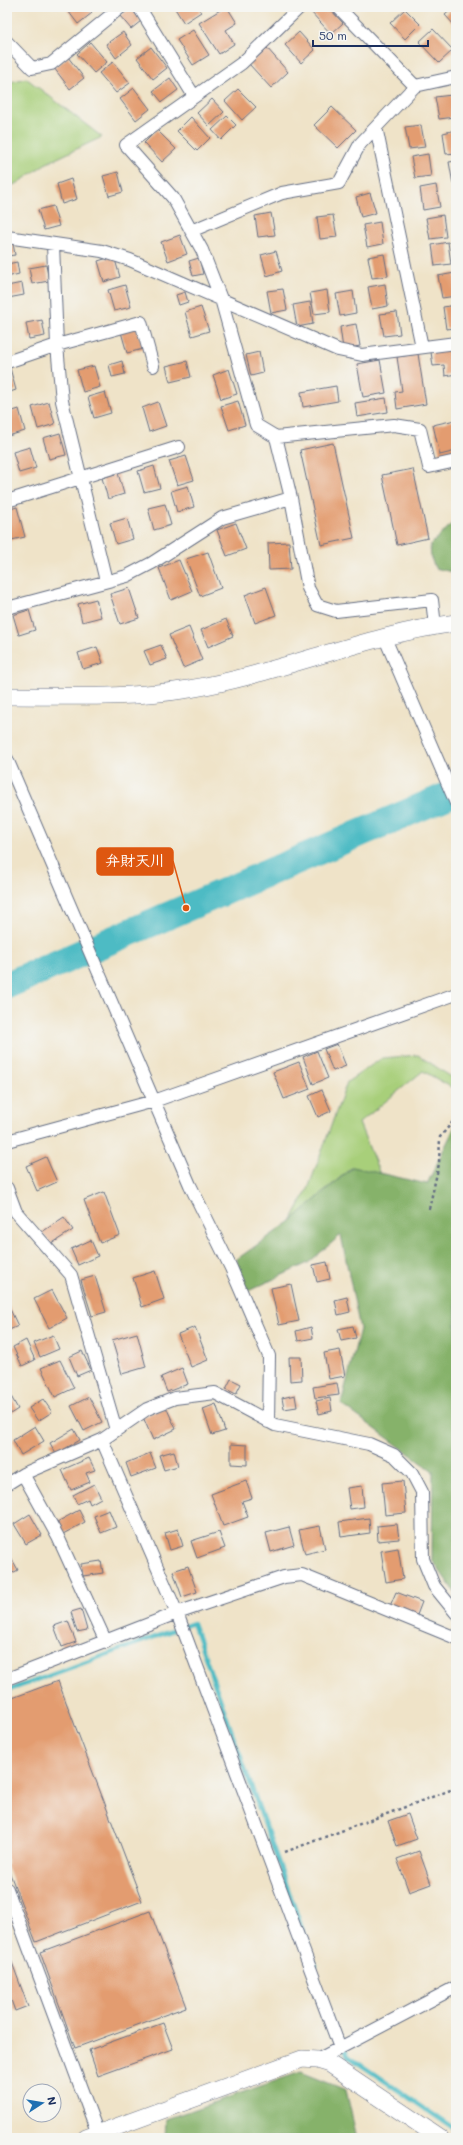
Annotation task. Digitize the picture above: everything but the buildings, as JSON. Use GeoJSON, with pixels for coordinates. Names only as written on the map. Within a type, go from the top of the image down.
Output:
{"type":"FeatureCollection","features":[{"type":"Feature","properties":{"kind":"street"},"geometry":{"type":"LineString","coordinates":[[7,42],[32,68],[51,64],[121,7]]}},
{"type":"Feature","properties":{"kind":"street"},"geometry":{"type":"LineString","coordinates":[[139,7],[194,96]]}},
{"type":"Feature","properties":{"kind":"street"},"geometry":{"type":"LineString","coordinates":[[300,7],[242,63],[126,145],[173,198],[202,250],[221,299],[256,425],[276,437],[394,425],[420,429],[429,467],[456,461]]}},
{"type":"Feature","properties":{"kind":"street"},"geometry":{"type":"LineString","coordinates":[[338,7],[415,86]]}},
{"type":"Feature","properties":{"kind":"street"},"geometry":{"type":"LineString","coordinates":[[192,231],[282,193],[339,182],[360,144],[415,86],[456,77]]}},
{"type":"Feature","properties":{"kind":"street"},"geometry":{"type":"LineString","coordinates":[[376,127],[422,347]]}},
{"type":"Feature","properties":{"kind":"street"},"geometry":{"type":"LineString","coordinates":[[7,238],[102,251],[130,260],[338,350],[362,355],[456,343]]}},
{"type":"Feature","properties":{"kind":"street"},"geometry":{"type":"LineString","coordinates":[[53,244],[57,345],[62,401],[106,581]]}},
{"type":"Feature","properties":{"kind":"street"},"geometry":{"type":"LineString","coordinates":[[7,362],[57,345],[142,322],[153,366]]}},
{"type":"Feature","properties":{"kind":"street"},"geometry":{"type":"LineString","coordinates":[[276,437],[291,498],[308,588],[318,605],[336,611],[432,600],[435,626]]}},
{"type":"Feature","properties":{"kind":"street"},"geometry":{"type":"LineString","coordinates":[[7,501],[179,447]]}},
{"type":"Feature","properties":{"kind":"street"},"geometry":{"type":"LineString","coordinates":[[7,608],[127,576],[152,563],[222,518],[291,498]]}},
{"type":"Feature","properties":{"kind":"street"},"geometry":{"type":"LineString","coordinates":[[7,696],[124,696],[188,689],[253,674],[384,636],[456,623]]}},
{"type":"Feature","properties":{"kind":"street"},"geometry":{"type":"LineString","coordinates":[[384,636],[456,803]]}},
{"type":"Feature","properties":{"kind":"street"},"geometry":{"type":"LineString","coordinates":[[7,759],[190,1185],[231,1268],[269,1356],[268,1422]]}},
{"type":"Feature","properties":{"kind":"street"},"geometry":{"type":"LineString","coordinates":[[7,1141],[154,1100],[456,994]]}},
{"type":"Feature","properties":{"kind":"street"},"geometry":{"type":"LineString","coordinates":[[7,1188],[16,1212],[71,1275],[79,1298],[116,1430]]}},
{"type":"Feature","properties":{"kind":"street"},"geometry":{"type":"LineString","coordinates":[[8,1480],[102,1440],[147,1409],[175,1398],[215,1393],[275,1425],[369,1444],[394,1455],[412,1473],[422,1492],[423,1559],[434,1586],[456,1613]]}},
{"type":"Feature","properties":{"kind":"street"},"geometry":{"type":"LineString","coordinates":[[102,1440],[177,1613],[340,2048]]}},
{"type":"Feature","properties":{"kind":"street"},"geometry":{"type":"LineString","coordinates":[[23,1474],[58,1537],[106,1642]]}},
{"type":"Feature","properties":{"kind":"street"},"geometry":{"type":"LineString","coordinates":[[7,1679],[106,1642],[177,1613],[284,1576],[302,1575],[456,1638]]}},
{"type":"Feature","properties":{"kind":"street"},"geometry":{"type":"LineString","coordinates":[[7,1889],[92,2136],[302,2059],[317,2060],[334,2067],[440,2138]]}},
{"type":"Feature","properties":{"kind":"street"},"geometry":{"type":"LineString","coordinates":[[317,2060],[456,1987]]}},
{"type":"Feature","properties":{"kind":"path"},"geometry":{"type":"LineString","coordinates":[[429,1209],[439,1164],[440,1137],[456,1118]]}},
{"type":"Feature","properties":{"kind":"path"},"geometry":{"type":"LineString","coordinates":[[285,1852],[456,1788]]}},
{"type":"Feature","properties":{"kind":"green space"},"geometry":{"type":"Polygon","coordinates":[[[26,78],[102,137],[45,164],[18,183],[7,187],[7,83],[26,78]]]}},
{"type":"Feature","properties":{"kind":"green space"},"geometry":{"type":"Polygon","coordinates":[[[456,520],[456,573],[435,568],[431,558],[430,545],[456,520]]]}},
{"type":"Feature","properties":{"kind":"green space"},"geometry":{"type":"Polygon","coordinates":[[[418,1055],[456,1080],[456,1090],[423,1071],[359,1123],[380,1174],[352,1167],[291,1221],[308,1189],[347,1082],[382,1058],[418,1055]]]}},
{"type":"Feature","properties":{"kind":"green space"},"geometry":{"type":"Polygon","coordinates":[[[456,1124],[456,1594],[432,1560],[433,1471],[341,1404],[360,1329],[341,1235],[308,1263],[242,1294],[237,1259],[291,1221],[353,1167],[427,1184],[456,1124]]]}},
{"type":"Feature","properties":{"kind":"green space"},"geometry":{"type":"Polygon","coordinates":[[[301,2072],[346,2090],[357,2138],[165,2138],[166,2119],[301,2072]]]}},
{"type":"Feature","properties":{"kind":"waterway"},"geometry":{"type":"LineString","coordinates":[[7,985],[456,792]]}},
{"type":"Feature","properties":{"kind":"waterway"},"geometry":{"type":"LineString","coordinates":[[7,1691],[193,1623],[315,1965]]}},
{"type":"Feature","properties":{"kind":"waterway"},"geometry":{"type":"LineString","coordinates":[[344,2046],[348,2056],[456,2130]]}},
{"type":"Feature","properties":{"kind":"place","name":"弁財天川"},"geometry":{"type":"Point","coordinates":[186,908]}}]}
